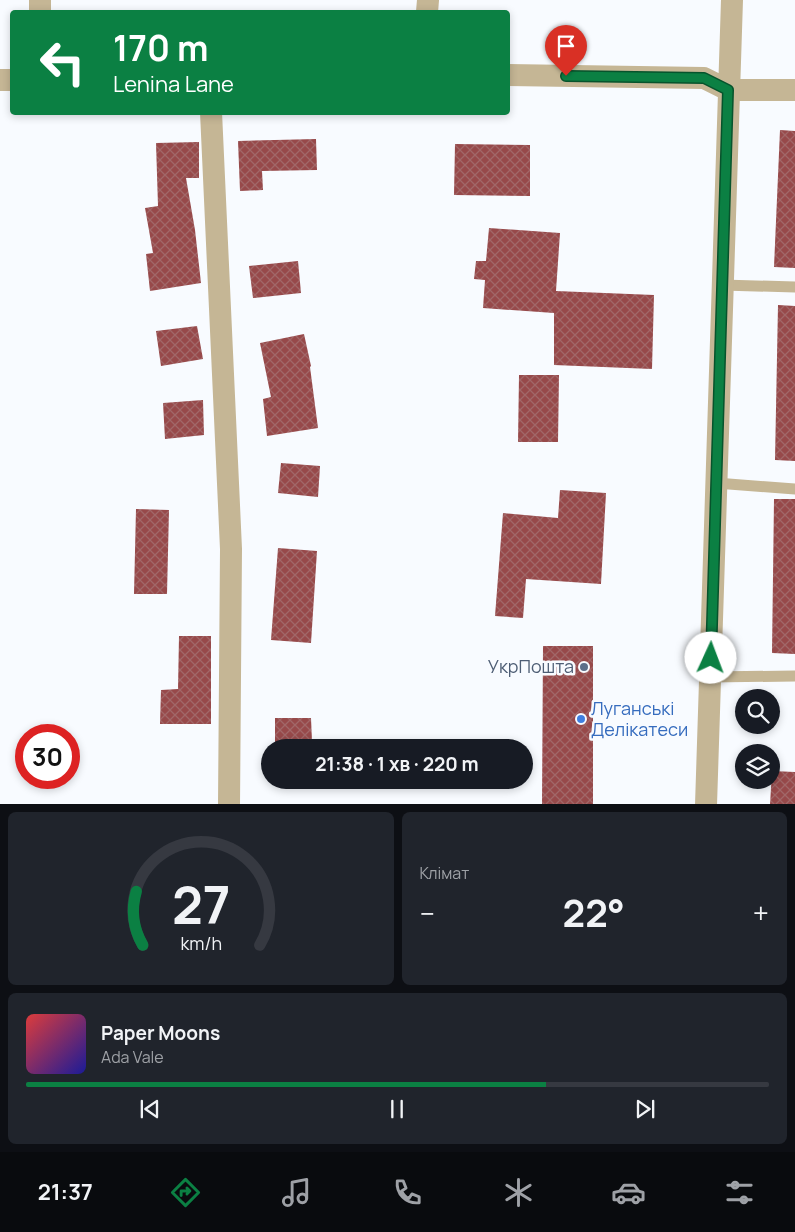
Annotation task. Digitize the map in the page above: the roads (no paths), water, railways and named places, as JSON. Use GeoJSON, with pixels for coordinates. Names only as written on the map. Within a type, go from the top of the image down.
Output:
{"type":"FeatureCollection","features":[{"type":"Feature","properties":{"kind":"street"},"geometry":{"type":"LineString","coordinates":[[706,804],[732,0]]}},
{"type":"Feature","properties":{"kind":"street"},"geometry":{"type":"LineString","coordinates":[[510,75],[704,78],[728,90],[795,90]]}},
{"type":"Feature","properties":{"kind":"street"},"geometry":{"type":"LineString","coordinates":[[211,115],[231,549],[229,804]]}},
{"type":"Feature","properties":{"kind":"lane"},"geometry":{"type":"LineString","coordinates":[[722,285],[795,286]]}},
{"type":"Feature","properties":{"kind":"lane"},"geometry":{"type":"LineString","coordinates":[[716,483],[795,489]]}},
{"type":"Feature","properties":{"kind":"lane"},"geometry":{"type":"LineString","coordinates":[[710,677],[795,676]]}},
{"type":"Feature","properties":{"kind":"place","name":"УкрПошта"},"geometry":{"type":"Point","coordinates":[584,667]}},
{"type":"Feature","properties":{"kind":"place","name":"Луганські Делікатеси"},"geometry":{"type":"Point","coordinates":[581,719]}}]}
